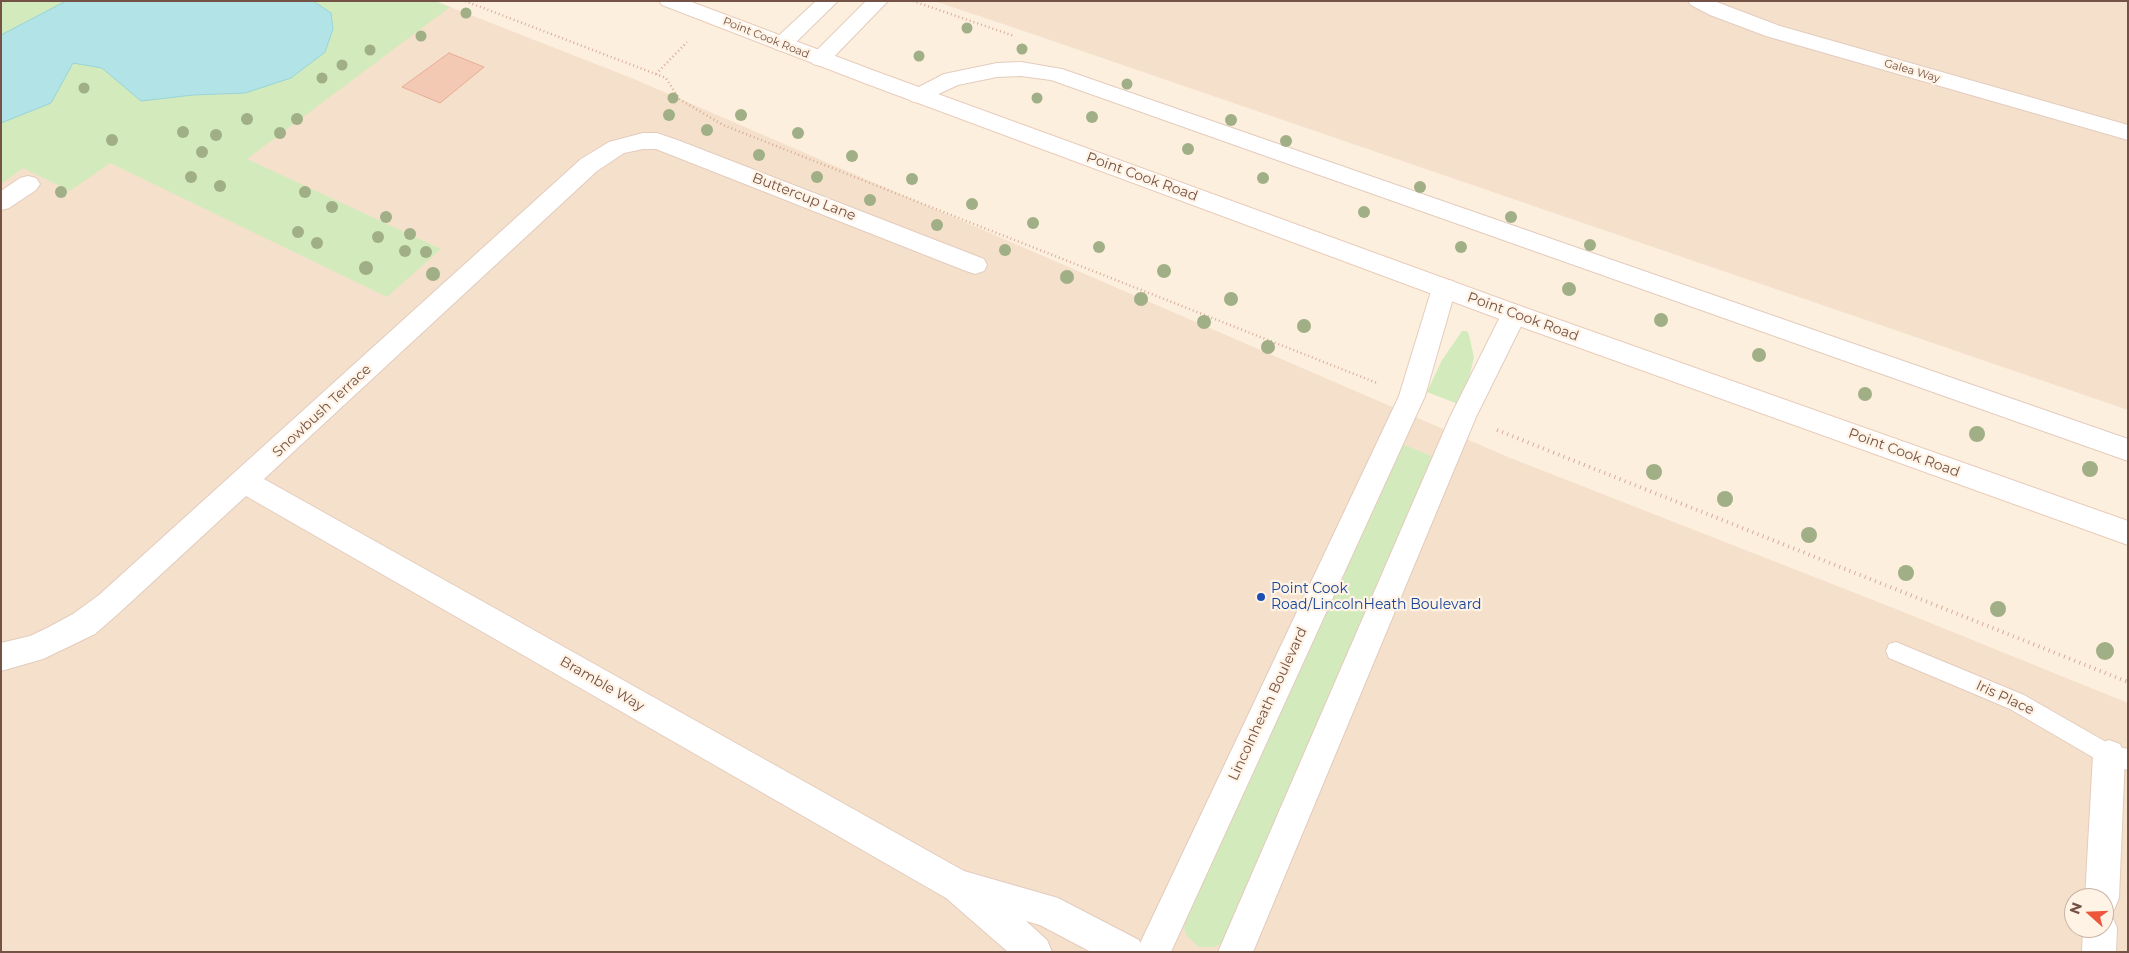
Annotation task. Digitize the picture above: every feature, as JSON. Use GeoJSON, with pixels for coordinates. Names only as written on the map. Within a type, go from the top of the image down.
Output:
{"type":"FeatureCollection","features":[{"type":"Feature","properties":{"kind":"street","name":"Point Cook Road"},"geometry":{"type":"LineString","coordinates":[[669,1],[919,96],[1514,314],[2128,533]]}},
{"type":"Feature","properties":{"kind":"street"},"geometry":{"type":"LineString","coordinates":[[782,44],[828,1]]}},
{"type":"Feature","properties":{"kind":"street"},"geometry":{"type":"LineString","coordinates":[[820,59],[878,1]]}},
{"type":"Feature","properties":{"kind":"street","name":"Galea Way"},"geometry":{"type":"LineString","coordinates":[[1698,1],[1725,14],[1773,31],[2128,133]]}},
{"type":"Feature","properties":{"kind":"street"},"geometry":{"type":"LineString","coordinates":[[919,96],[952,80],[997,70],[1021,68],[1054,74],[2128,450]]}},
{"type":"Feature","properties":{"kind":"street","name":"Buttercup Lane"},"geometry":{"type":"LineString","coordinates":[[630,143],[657,141],[672,146],[975,265]]}},
{"type":"Feature","properties":{"kind":"street","name":"Snowbush Terrace"},"geometry":{"type":"LineString","coordinates":[[1,657],[32,649],[58,638],[84,624],[109,604],[245,482],[589,165],[604,154],[630,143]]}},
{"type":"Feature","properties":{"kind":"street"},"geometry":{"type":"LineString","coordinates":[[1,202],[28,184]]}},
{"type":"Feature","properties":{"kind":"street","name":"Lincolnheath Boulevard"},"geometry":{"type":"LineString","coordinates":[[1152,952],[1412,396],[1444,288]]}},
{"type":"Feature","properties":{"kind":"street"},"geometry":{"type":"LineString","coordinates":[[1235,952],[1463,417],[1514,314]]}},
{"type":"Feature","properties":{"kind":"street","name":"Bramble Way"},"geometry":{"type":"LineString","coordinates":[[245,482],[958,886],[1035,952]]}},
{"type":"Feature","properties":{"kind":"street","name":"Iris Place"},"geometry":{"type":"LineString","coordinates":[[2103,888],[2118,757]]}},
{"type":"Feature","properties":{"kind":"street","name":"Bramble Way"},"geometry":{"type":"LineString","coordinates":[[958,886],[1046,910],[1128,952]]}},
{"type":"Feature","properties":{"kind":"street"},"geometry":{"type":"LineString","coordinates":[[2099,952],[2100,938]]}},
{"type":"Feature","properties":{"kind":"lane","name":"Iris Place"},"geometry":{"type":"LineString","coordinates":[[1896,651],[2017,702],[2118,757]]}},
{"type":"Feature","properties":{"kind":"path"},"geometry":{"type":"LineString","coordinates":[[1,4],[6,1]]}},
{"type":"Feature","properties":{"kind":"path"},"geometry":{"type":"LineString","coordinates":[[465,1],[666,78],[678,99],[723,125],[1412,396]]}},
{"type":"Feature","properties":{"kind":"path"},"geometry":{"type":"LineString","coordinates":[[1463,417],[2128,682]]}},
{"type":"Feature","properties":{"kind":"shaded area"},"geometry":{"type":"Polygon","coordinates":[[[1,1],[435,1],[634,79],[1508,457],[1896,609],[2128,703],[2128,952],[1,952],[1,1]]]}},
{"type":"Feature","properties":{"kind":"shaded area"},"geometry":{"type":"Polygon","coordinates":[[[934,1],[2128,1],[2128,410],[1009,26],[934,1]]]}},
{"type":"Feature","properties":{"kind":"green space"},"geometry":{"type":"Polygon","coordinates":[[[1,1],[435,1],[450,7],[247,159],[441,249],[387,297],[110,163],[70,191],[23,168],[1,184],[1,1]]]}},
{"type":"Feature","properties":{"kind":"green space"},"geometry":{"type":"Polygon","coordinates":[[[1462,331],[1467,331],[1469,335],[1474,357],[1468,383],[1458,404],[1427,392],[1442,360],[1462,331]]]}},
{"type":"Feature","properties":{"kind":"green space"},"geometry":{"type":"Polygon","coordinates":[[[1402,444],[1434,457],[1225,941],[1215,947],[1199,947],[1187,936],[1184,929],[1185,921],[1402,444]]]}},
{"type":"Feature","properties":{"kind":"water"},"geometry":{"type":"Polygon","coordinates":[[[66,1],[313,1],[331,13],[333,29],[325,52],[291,78],[245,93],[193,95],[141,101],[102,68],[73,63],[51,103],[1,123],[1,35],[66,1]]]}},
{"type":"Feature","properties":{"kind":"building"},"geometry":{"type":"Polygon","coordinates":[[[449,53],[484,67],[440,103],[402,87],[449,53]]]}},
{"type":"Feature","properties":{"kind":"place","name":"Point Cook Road/LincolnHeath Boulevard"},"geometry":{"type":"Point","coordinates":[1261,597]}}]}
